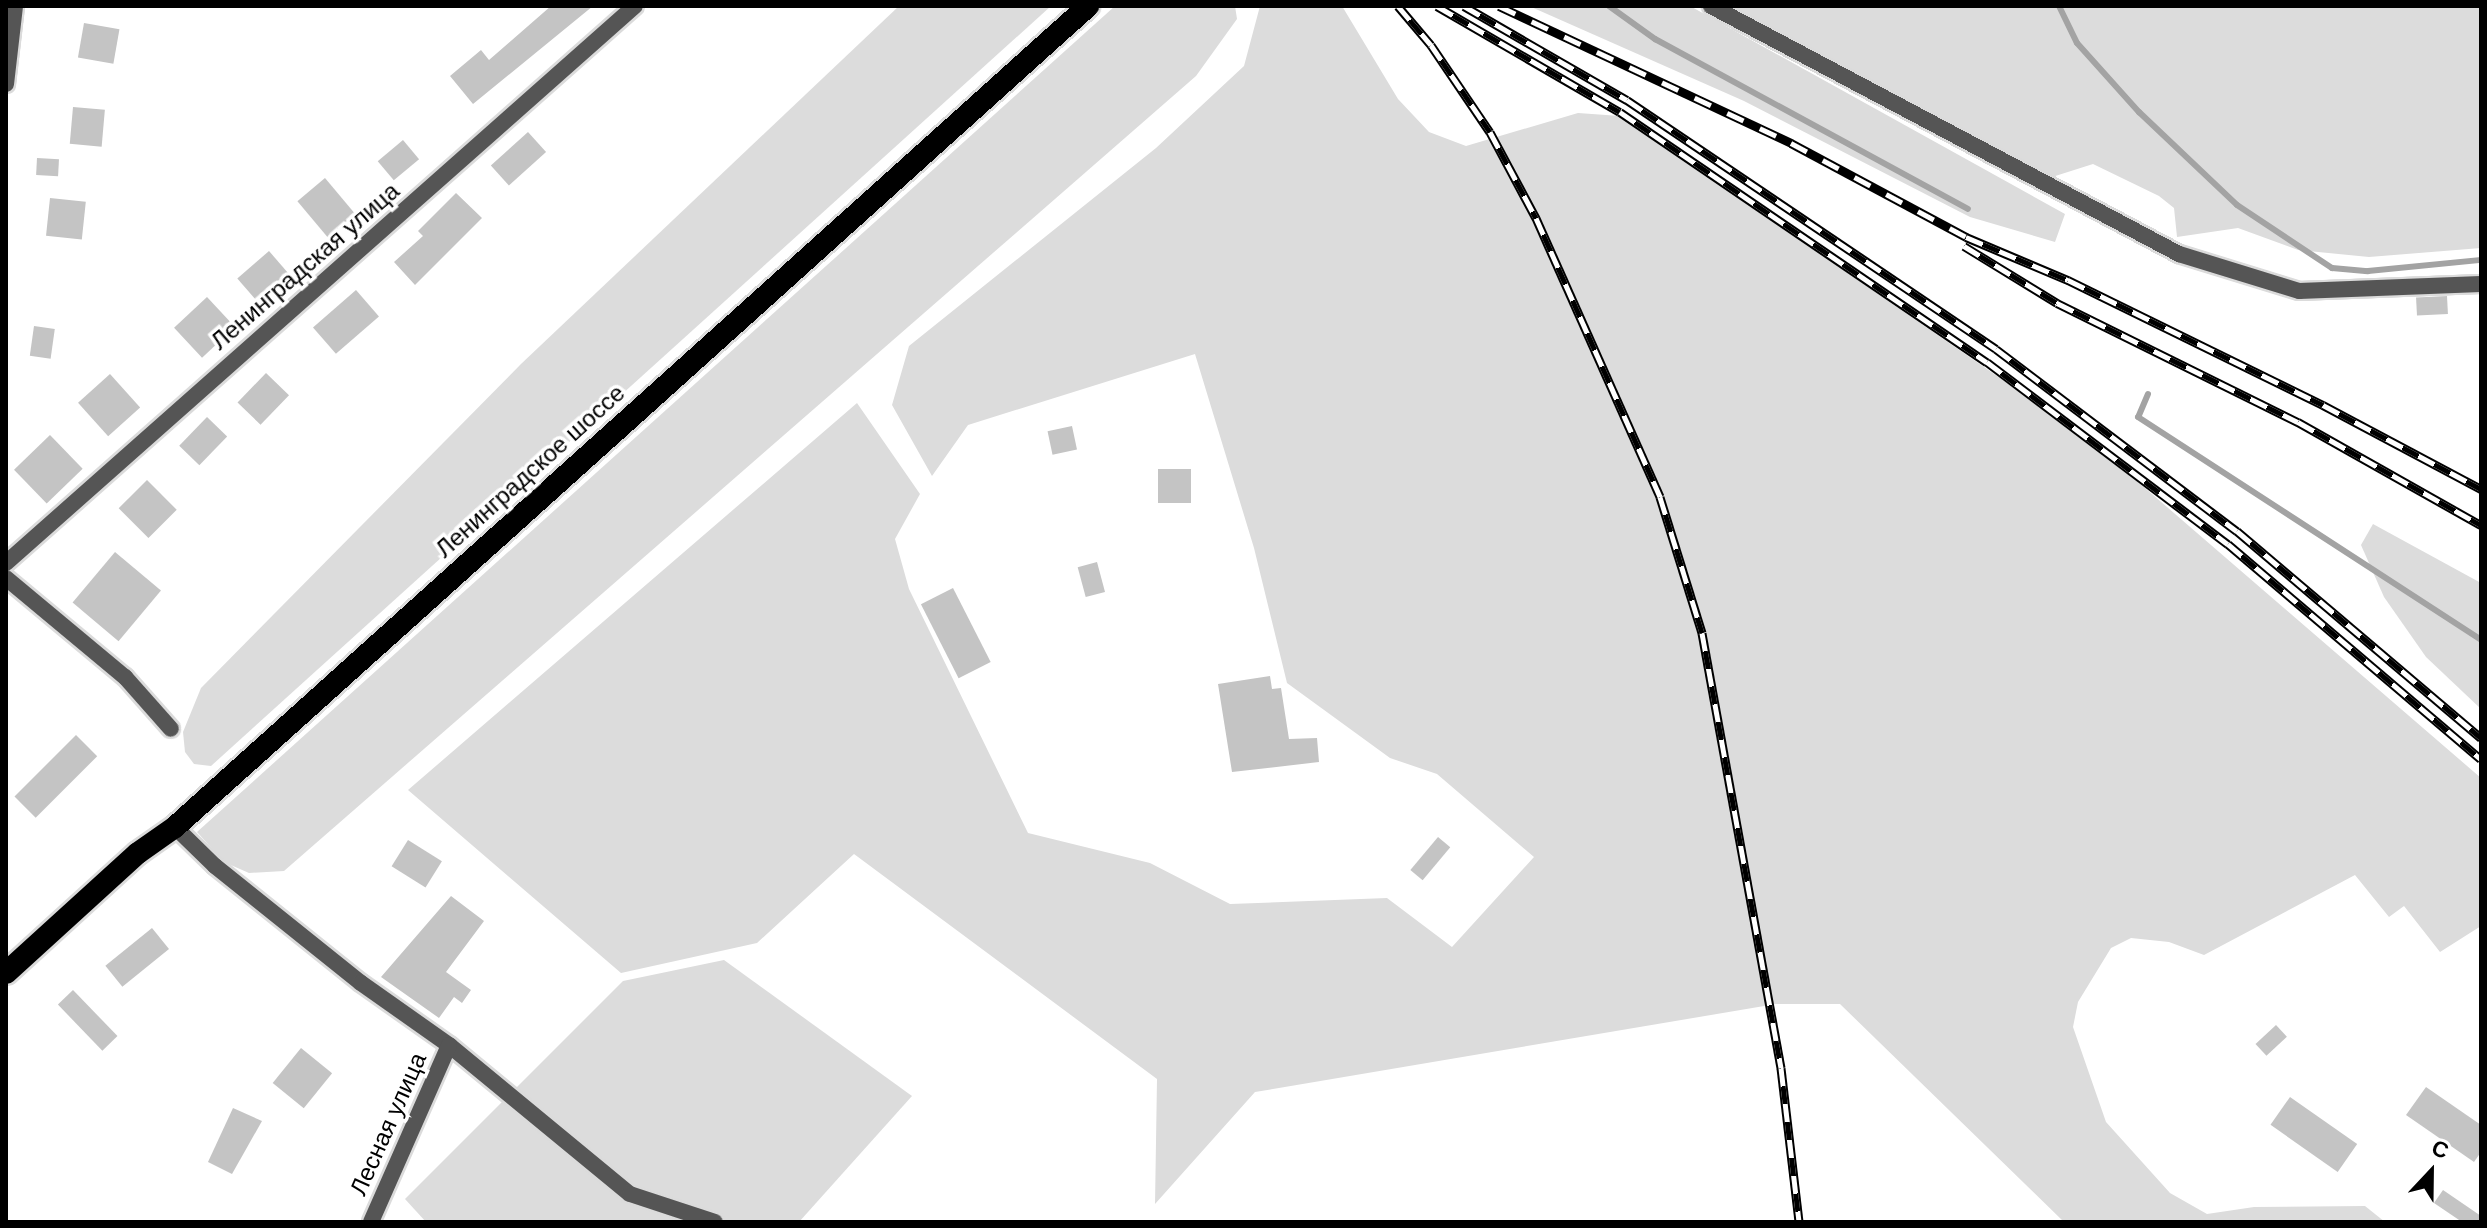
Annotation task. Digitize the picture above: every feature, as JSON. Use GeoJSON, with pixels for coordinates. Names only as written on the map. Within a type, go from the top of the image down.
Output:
{"type":"FeatureCollection","features":[{"type":"Feature","properties":{"kind":"highway","name":"Ленинградское шоссе"},"geometry":{"type":"LineString","coordinates":[[6,973],[138,853],[175,827],[1088,6]]}},
{"type":"Feature","properties":{"kind":"street"},"geometry":{"type":"LineString","coordinates":[[6,84],[15,6]]}},
{"type":"Feature","properties":{"kind":"street","name":"Ленинградская улица"},"geometry":{"type":"LineString","coordinates":[[6,563],[635,6]]}},
{"type":"Feature","properties":{"kind":"street"},"geometry":{"type":"LineString","coordinates":[[1711,6],[2179,254],[2299,291],[2481,284]]}},
{"type":"Feature","properties":{"kind":"street"},"geometry":{"type":"LineString","coordinates":[[6,578],[125,677],[171,729]]}},
{"type":"Feature","properties":{"kind":"street"},"geometry":{"type":"LineString","coordinates":[[175,827],[215,866],[361,983],[449,1045],[630,1194],[715,1222]]}},
{"type":"Feature","properties":{"kind":"street","name":"Лесная улица"},"geometry":{"type":"LineString","coordinates":[[371,1222],[449,1045]]}},
{"type":"Feature","properties":{"kind":"shaded area"},"geometry":{"type":"Polygon","coordinates":[[[899,6],[1051,6],[211,766],[194,764],[185,752],[183,732],[201,688],[521,364],[899,6]]]}},
{"type":"Feature","properties":{"kind":"shaded area"},"geometry":{"type":"Polygon","coordinates":[[[1115,6],[1235,6],[1237,19],[1196,76],[284,871],[249,873],[224,862],[197,832],[1115,6]]]}},
{"type":"Feature","properties":{"kind":"shaded area"},"geometry":{"type":"Polygon","coordinates":[[[1260,6],[1342,6],[1398,99],[1429,132],[1466,146],[1578,113],[1620,116],[2087,438],[2481,778],[2481,926],[2440,952],[2404,906],[2389,917],[2355,875],[2204,955],[2169,942],[2131,938],[2111,948],[2078,1002],[2073,1027],[2106,1122],[2170,1193],[2207,1214],[2254,1207],[2365,1206],[2385,1222],[2064,1222],[1840,1004],[1776,1004],[1255,1092],[1155,1204],[1157,1079],[854,854],[757,943],[621,973],[408,790],[857,403],[920,494],[895,539],[909,589],[1028,833],[1150,863],[1230,904],[1387,898],[1452,947],[1534,857],[1437,774],[1390,758],[1287,683],[1254,548],[1195,354],[968,425],[932,476],[892,405],[909,346],[1156,148],[1244,66],[1260,6]]]}},
{"type":"Feature","properties":{"kind":"shaded area"},"geometry":{"type":"Polygon","coordinates":[[[1529,6],[1690,6],[2065,214],[2055,242],[1970,217],[1744,101],[1529,6]]]}},
{"type":"Feature","properties":{"kind":"shaded area"},"geometry":{"type":"Polygon","coordinates":[[[1729,6],[2481,6],[2481,248],[2369,257],[2298,250],[2238,228],[2177,237],[2174,208],[2159,196],[2093,164],[2049,178],[1729,6]]]}},
{"type":"Feature","properties":{"kind":"shaded area"},"geometry":{"type":"Polygon","coordinates":[[[2373,524],[2481,583],[2481,709],[2426,657],[2384,597],[2361,545],[2373,524]]]}},
{"type":"Feature","properties":{"kind":"shaded area"},"geometry":{"type":"Polygon","coordinates":[[[724,960],[912,1096],[799,1222],[426,1222],[405,1199],[623,981],[724,960]]]}},
{"type":"Feature","properties":{"kind":"building"},"geometry":{"type":"Polygon","coordinates":[[[551,6],[593,6],[473,104],[450,76],[481,50],[489,60],[551,6]]]}},
{"type":"Feature","properties":{"kind":"building"},"geometry":{"type":"Polygon","coordinates":[[[84,23],[119,29],[113,64],[78,57],[84,23]]]}},
{"type":"Feature","properties":{"kind":"building"},"geometry":{"type":"Polygon","coordinates":[[[73,107],[105,110],[102,147],[70,144],[73,107]]]}},
{"type":"Feature","properties":{"kind":"building"},"geometry":{"type":"Polygon","coordinates":[[[528,132],[546,152],[509,186],[491,165],[528,132]]]}},
{"type":"Feature","properties":{"kind":"building"},"geometry":{"type":"Polygon","coordinates":[[[403,140],[419,159],[394,180],[378,161],[403,140]]]}},
{"type":"Feature","properties":{"kind":"building"},"geometry":{"type":"Polygon","coordinates":[[[37,158],[59,159],[58,176],[36,175],[37,158]]]}},
{"type":"Feature","properties":{"kind":"building"},"geometry":{"type":"Polygon","coordinates":[[[325,178],[355,214],[328,237],[297,201],[325,178]]]}},
{"type":"Feature","properties":{"kind":"building"},"geometry":{"type":"Polygon","coordinates":[[[456,193],[482,218],[415,285],[394,262],[423,236],[418,231],[456,193]]]}},
{"type":"Feature","properties":{"kind":"building"},"geometry":{"type":"Polygon","coordinates":[[[50,198],[86,202],[82,240],[46,236],[50,198]]]}},
{"type":"Feature","properties":{"kind":"building"},"geometry":{"type":"Polygon","coordinates":[[[269,251],[292,277],[260,305],[237,279],[269,251]]]}},
{"type":"Feature","properties":{"kind":"building"},"geometry":{"type":"Polygon","coordinates":[[[356,290],[379,316],[336,354],[313,327],[356,290]]]}},
{"type":"Feature","properties":{"kind":"building"},"geometry":{"type":"Polygon","coordinates":[[[2447,296],[2448,314],[2417,316],[2416,298],[2447,296]]]}},
{"type":"Feature","properties":{"kind":"building"},"geometry":{"type":"Polygon","coordinates":[[[207,297],[235,327],[202,358],[174,328],[207,297]]]}},
{"type":"Feature","properties":{"kind":"building"},"geometry":{"type":"Polygon","coordinates":[[[34,326],[55,329],[51,359],[30,356],[34,326]]]}},
{"type":"Feature","properties":{"kind":"building"},"geometry":{"type":"Polygon","coordinates":[[[266,373],[289,395],[261,425],[238,402],[266,373]]]}},
{"type":"Feature","properties":{"kind":"building"},"geometry":{"type":"Polygon","coordinates":[[[110,374],[140,407],[108,436],[78,403],[110,374]]]}},
{"type":"Feature","properties":{"kind":"building"},"geometry":{"type":"Polygon","coordinates":[[[207,417],[227,436],[199,465],[179,446],[207,417]]]}},
{"type":"Feature","properties":{"kind":"building"},"geometry":{"type":"Polygon","coordinates":[[[1072,426],[1077,449],[1053,455],[1048,431],[1072,426]]]}},
{"type":"Feature","properties":{"kind":"building"},"geometry":{"type":"Polygon","coordinates":[[[50,435],[83,469],[47,504],[14,470],[50,435]]]}},
{"type":"Feature","properties":{"kind":"building"},"geometry":{"type":"Polygon","coordinates":[[[1158,469],[1191,469],[1191,503],[1158,503],[1158,469]]]}},
{"type":"Feature","properties":{"kind":"building"},"geometry":{"type":"Polygon","coordinates":[[[147,480],[177,510],[148,538],[119,508],[147,480]]]}},
{"type":"Feature","properties":{"kind":"building"},"geometry":{"type":"Polygon","coordinates":[[[115,552],[161,591],[119,641],[73,603],[115,552]]]}},
{"type":"Feature","properties":{"kind":"building"},"geometry":{"type":"Polygon","coordinates":[[[1097,562],[1105,592],[1086,597],[1078,567],[1097,562]]]}},
{"type":"Feature","properties":{"kind":"building"},"geometry":{"type":"Polygon","coordinates":[[[953,588],[991,662],[959,678],[921,604],[953,588]]]}},
{"type":"Feature","properties":{"kind":"building"},"geometry":{"type":"Polygon","coordinates":[[[1270,676],[1272,689],[1281,688],[1289,739],[1317,738],[1319,762],[1232,772],[1218,684],[1270,676]]]}},
{"type":"Feature","properties":{"kind":"building"},"geometry":{"type":"Polygon","coordinates":[[[76,735],[97,756],[36,818],[14,797],[76,735]]]}},
{"type":"Feature","properties":{"kind":"building"},"geometry":{"type":"Polygon","coordinates":[[[1438,837],[1450,847],[1423,880],[1410,870],[1438,837]]]}},
{"type":"Feature","properties":{"kind":"building"},"geometry":{"type":"Polygon","coordinates":[[[408,840],[442,861],[425,887],[392,866],[408,840]]]}},
{"type":"Feature","properties":{"kind":"building"},"geometry":{"type":"Polygon","coordinates":[[[451,896],[484,921],[446,972],[471,990],[462,1003],[454,997],[439,1018],[381,977],[451,896]]]}},
{"type":"Feature","properties":{"kind":"building"},"geometry":{"type":"Polygon","coordinates":[[[152,928],[169,949],[122,987],[105,966],[152,928]]]}},
{"type":"Feature","properties":{"kind":"building"},"geometry":{"type":"Polygon","coordinates":[[[73,990],[117,1036],[102,1051],[58,1005],[73,990]]]}},
{"type":"Feature","properties":{"kind":"building"},"geometry":{"type":"Polygon","coordinates":[[[2276,1025],[2287,1037],[2266,1056],[2256,1044],[2276,1025]]]}},
{"type":"Feature","properties":{"kind":"building"},"geometry":{"type":"Polygon","coordinates":[[[301,1048],[332,1073],[304,1108],[273,1083],[301,1048]]]}},
{"type":"Feature","properties":{"kind":"building"},"geometry":{"type":"Polygon","coordinates":[[[2426,1087],[2481,1125],[2481,1152],[2474,1162],[2406,1115],[2426,1087]]]}},
{"type":"Feature","properties":{"kind":"building"},"geometry":{"type":"Polygon","coordinates":[[[2290,1097],[2357,1144],[2338,1172],[2270,1125],[2290,1097]]]}},
{"type":"Feature","properties":{"kind":"building"},"geometry":{"type":"Polygon","coordinates":[[[233,1108],[262,1121],[232,1174],[208,1162],[233,1108]]]}},
{"type":"Feature","properties":{"kind":"building"},"geometry":{"type":"Polygon","coordinates":[[[2443,1190],[2481,1216],[2481,1222],[2462,1222],[2434,1203],[2443,1190]]]}},
{"type":"Feature","properties":{"kind":"waterway"},"geometry":{"type":"LineString","coordinates":[[1609,6],[1655,39],[1968,209]]}},
{"type":"Feature","properties":{"kind":"waterway"},"geometry":{"type":"LineString","coordinates":[[2059,6],[2077,43],[2139,112],[2237,205],[2332,268],[2368,271],[2481,260]]}},
{"type":"Feature","properties":{"kind":"waterway"},"geometry":{"type":"LineString","coordinates":[[2148,394],[2138,417],[2481,640]]}},
{"type":"Feature","properties":{"kind":"railway"},"geometry":{"type":"LineString","coordinates":[[1398,6],[1431,45],[1490,132],[1536,218],[1660,497],[1702,633],[1781,1068],[1799,1222]]}},
{"type":"Feature","properties":{"kind":"railway"},"geometry":{"type":"LineString","coordinates":[[1437,6],[1620,112],[1987,362],[2228,544],[2481,759]]}},
{"type":"Feature","properties":{"kind":"railway"},"geometry":{"type":"LineString","coordinates":[[1464,6],[1627,100],[1996,349],[2237,531],[2481,738]]}},
{"type":"Feature","properties":{"kind":"railway"},"geometry":{"type":"LineString","coordinates":[[1499,6],[1791,143],[1966,237],[2068,280],[2323,405],[2481,489]]}},
{"type":"Feature","properties":{"kind":"railway"},"geometry":{"type":"LineString","coordinates":[[1964,246],[2057,303],[2298,422],[2481,525]]}}]}
